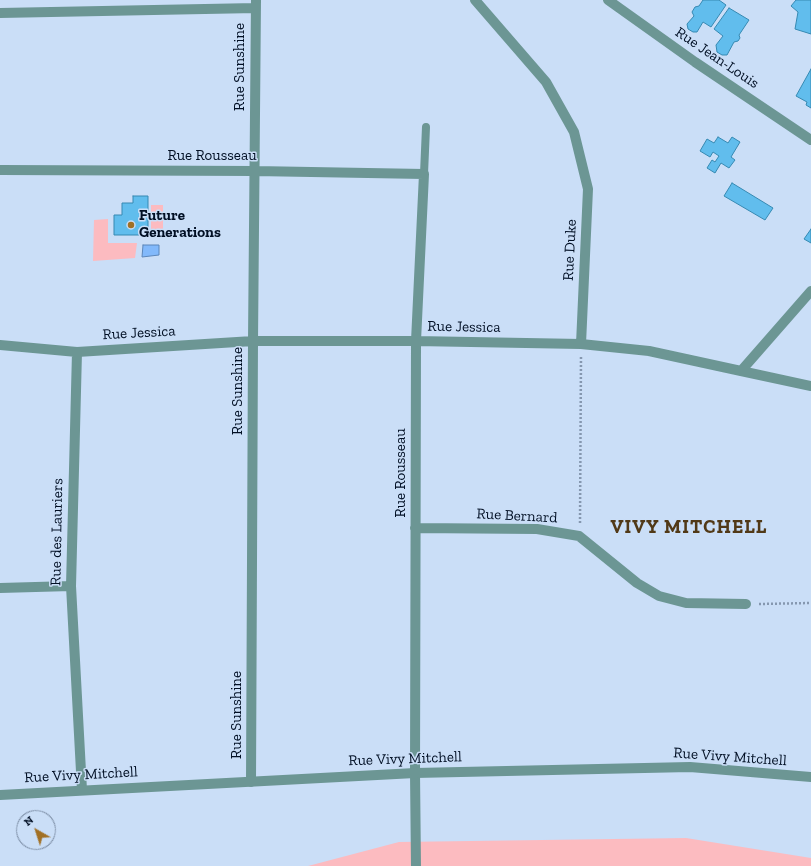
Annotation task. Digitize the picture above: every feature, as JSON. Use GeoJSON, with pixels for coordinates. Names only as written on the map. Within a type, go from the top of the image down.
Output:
{"type":"FeatureCollection","features":[{"type":"Feature","properties":{"kind":"street","name":"Rue Duke"},"geometry":{"type":"LineString","coordinates":[[475,0],[546,82],[574,132],[588,189],[581,344]]}},
{"type":"Feature","properties":{"kind":"street","name":"Rue Jean-Louis"},"geometry":{"type":"LineString","coordinates":[[608,0],[695,62],[811,140]]}},
{"type":"Feature","properties":{"kind":"street"},"geometry":{"type":"LineString","coordinates":[[0,13],[256,4]]}},
{"type":"Feature","properties":{"kind":"street","name":"Rue Sunshine"},"geometry":{"type":"LineString","coordinates":[[251,782],[256,4]]}},
{"type":"Feature","properties":{"kind":"street","name":"Rue Rousseau"},"geometry":{"type":"LineString","coordinates":[[0,170],[255,171],[424,174],[416,341],[416,866]]}},
{"type":"Feature","properties":{"kind":"street"},"geometry":{"type":"LineString","coordinates":[[741,371],[811,291]]}},
{"type":"Feature","properties":{"kind":"street","name":"Rue Jessica"},"geometry":{"type":"LineString","coordinates":[[77,352],[253,341],[416,341],[581,344],[649,351],[811,386]]}},
{"type":"Feature","properties":{"kind":"street"},"geometry":{"type":"LineString","coordinates":[[0,345],[77,352]]}},
{"type":"Feature","properties":{"kind":"street","name":"Rue des Lauriers"},"geometry":{"type":"LineString","coordinates":[[77,352],[71,586],[82,790]]}},
{"type":"Feature","properties":{"kind":"street","name":"Rue Bernard"},"geometry":{"type":"LineString","coordinates":[[416,528],[537,529],[580,536]]}},
{"type":"Feature","properties":{"kind":"street"},"geometry":{"type":"LineString","coordinates":[[580,536],[637,583],[659,596],[686,603],[746,604]]}},
{"type":"Feature","properties":{"kind":"street"},"geometry":{"type":"LineString","coordinates":[[0,588],[71,586]]}},
{"type":"Feature","properties":{"kind":"street","name":"Rue Vivy Mitchell"},"geometry":{"type":"LineString","coordinates":[[0,795],[415,773],[690,767],[811,777]]}},
{"type":"Feature","properties":{"kind":"lane","name":"Rue Rousseau"},"geometry":{"type":"LineString","coordinates":[[424,174],[426,127]]}},
{"type":"Feature","properties":{"kind":"path"},"geometry":{"type":"LineString","coordinates":[[580,536],[581,344]]}},
{"type":"Feature","properties":{"kind":"path"},"geometry":{"type":"LineString","coordinates":[[746,604],[811,603]]}},
{"type":"Feature","properties":{"kind":"shaded area"},"geometry":{"type":"Polygon","coordinates":[[[151,205],[163,205],[163,235],[151,235],[151,205]]]}},
{"type":"Feature","properties":{"kind":"shaded area"},"geometry":{"type":"Polygon","coordinates":[[[108,219],[108,243],[137,243],[135,258],[93,261],[94,220],[108,219]]]}},
{"type":"Feature","properties":{"kind":"shaded area"},"geometry":{"type":"Polygon","coordinates":[[[686,838],[811,858],[811,866],[308,866],[399,842],[686,838]]]}},
{"type":"Feature","properties":{"kind":"water"},"geometry":{"type":"Polygon","coordinates":[[[143,245],[159,245],[159,255],[142,257],[143,245]]]}},
{"type":"Feature","properties":{"kind":"building"},"geometry":{"type":"Polygon","coordinates":[[[703,0],[719,0],[726,5],[711,27],[703,22],[697,32],[693,32],[688,29],[687,24],[694,16],[692,12],[695,7],[699,6],[703,0]]]}},
{"type":"Feature","properties":{"kind":"building"},"geometry":{"type":"Polygon","coordinates":[[[796,0],[811,0],[811,34],[795,29],[798,12],[791,6],[796,0]]]}},
{"type":"Feature","properties":{"kind":"building"},"geometry":{"type":"Polygon","coordinates":[[[729,8],[749,20],[739,35],[740,38],[738,41],[734,42],[727,55],[722,55],[717,52],[716,45],[723,36],[714,29],[729,8]]]}},
{"type":"Feature","properties":{"kind":"building"},"geometry":{"type":"Polygon","coordinates":[[[811,69],[811,108],[806,105],[807,102],[796,96],[811,69]]]}},
{"type":"Feature","properties":{"kind":"building"},"geometry":{"type":"Polygon","coordinates":[[[718,137],[728,143],[732,137],[740,142],[731,157],[735,160],[729,168],[721,163],[715,173],[707,168],[712,160],[715,162],[719,156],[713,152],[710,157],[700,151],[707,139],[714,143],[718,137]]]}},
{"type":"Feature","properties":{"kind":"building"},"geometry":{"type":"Polygon","coordinates":[[[732,183],[773,208],[765,220],[724,196],[732,183]]]}},
{"type":"Feature","properties":{"kind":"building","name":"Future Generations"},"geometry":{"type":"Polygon","coordinates":[[[133,196],[148,196],[148,235],[114,235],[114,215],[122,215],[122,203],[133,203],[133,196]]]}},
{"type":"Feature","properties":{"kind":"building"},"geometry":{"type":"Polygon","coordinates":[[[811,229],[811,243],[804,239],[811,229]]]}},
{"type":"Feature","properties":{"kind":"place","name":"Future Generations"},"geometry":{"type":"Point","coordinates":[131,225]}},
{"type":"Feature","properties":{"kind":"district","name":"VIVY MITCHELL"},"geometry":{"type":"Point","coordinates":[689,528]}}]}
